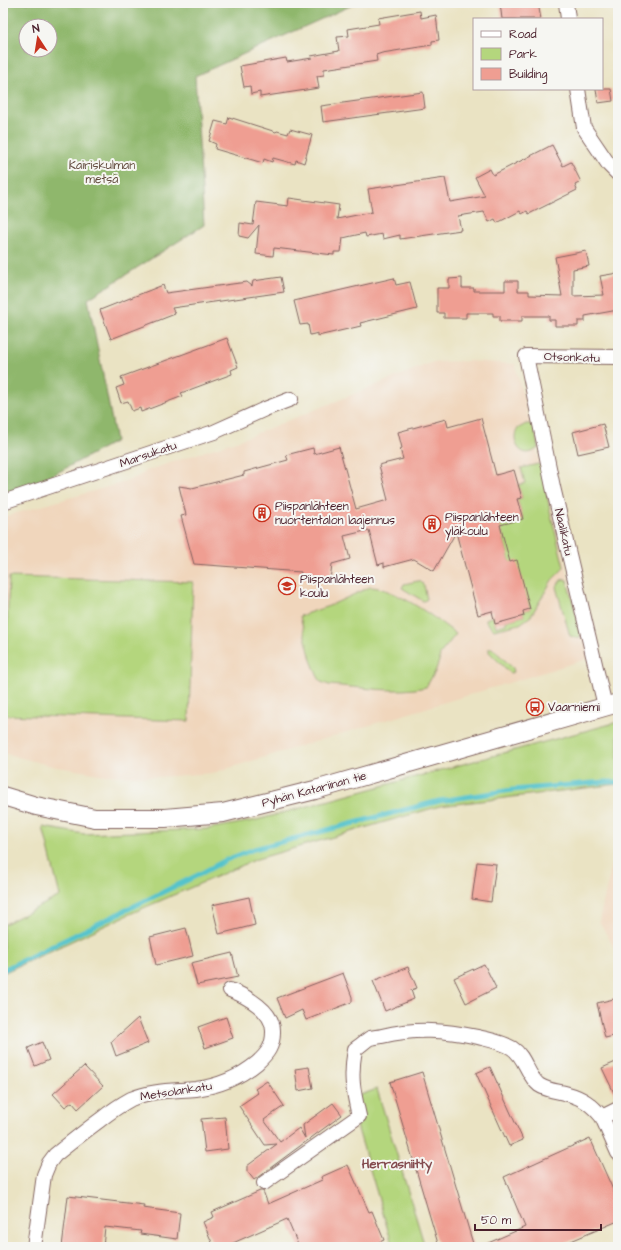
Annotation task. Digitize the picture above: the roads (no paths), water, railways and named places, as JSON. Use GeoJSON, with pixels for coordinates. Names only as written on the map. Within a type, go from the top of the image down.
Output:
{"type":"FeatureCollection","features":[{"type":"Feature","properties":{"kind":"street"},"geometry":{"type":"LineString","coordinates":[[566,3],[568,18]]}},
{"type":"Feature","properties":{"kind":"street"},"geometry":{"type":"LineString","coordinates":[[578,90],[584,128],[609,165],[618,174]]}},
{"type":"Feature","properties":{"kind":"street","name":"Otsonkatu"},"geometry":{"type":"LineString","coordinates":[[526,356],[618,357]]}},
{"type":"Feature","properties":{"kind":"street","name":"Naalikatu"},"geometry":{"type":"LineString","coordinates":[[526,356],[553,487],[611,705]]}},
{"type":"Feature","properties":{"kind":"street","name":"Marsukatu"},"geometry":{"type":"LineString","coordinates":[[3,502],[214,432],[291,399]]}},
{"type":"Feature","properties":{"kind":"street","name":"Pyhän Katariinan tie"},"geometry":{"type":"LineString","coordinates":[[3,796],[36,806],[95,818],[165,818],[223,812],[315,790],[611,705]]}},
{"type":"Feature","properties":{"kind":"street","name":"Metsolankatu"},"geometry":{"type":"LineString","coordinates":[[34,1247],[44,1175],[49,1163],[55,1155],[116,1108],[130,1100],[146,1094],[216,1085],[235,1078],[263,1057],[272,1044],[273,1029],[268,1016],[256,1003],[244,995],[230,990]]}},
{"type":"Feature","properties":{"kind":"street"},"geometry":{"type":"LineString","coordinates":[[264,1183],[359,1116],[353,1089],[352,1067],[356,1050],[370,1038],[401,1032],[430,1030],[455,1033],[497,1041],[512,1048],[522,1057],[530,1073],[538,1084],[553,1091],[582,1099],[593,1106],[602,1117],[618,1153]]}},
{"type":"Feature","properties":{"kind":"street"},"geometry":{"type":"LineString","coordinates":[[602,1117],[618,1109]]}},
{"type":"Feature","properties":{"kind":"waterway"},"geometry":{"type":"LineString","coordinates":[[3,970],[226,860],[254,849],[439,801],[512,790],[618,782]]}},
{"type":"Feature","properties":{"kind":"place","name":"Piispanlähteen nuortentalon laajennus"},"geometry":{"type":"Point","coordinates":[262,513]}},
{"type":"Feature","properties":{"kind":"place","name":"Piispanlähteen yläkoulu"},"geometry":{"type":"Point","coordinates":[432,524]}},
{"type":"Feature","properties":{"kind":"place","name":"Piispanlähteen koulu"},"geometry":{"type":"Point","coordinates":[287,586]}},
{"type":"Feature","properties":{"kind":"place","name":"Vaarniemi"},"geometry":{"type":"Point","coordinates":[535,707]}},
{"type":"Feature","properties":{"kind":"district","name":"Herrasniitty"},"geometry":{"type":"Point","coordinates":[397,1163]}},
{"type":"Feature","properties":{"kind":"park label","name":"Kairiskulman metsä"},"geometry":{"type":"Point","coordinates":[102,172]}}]}
